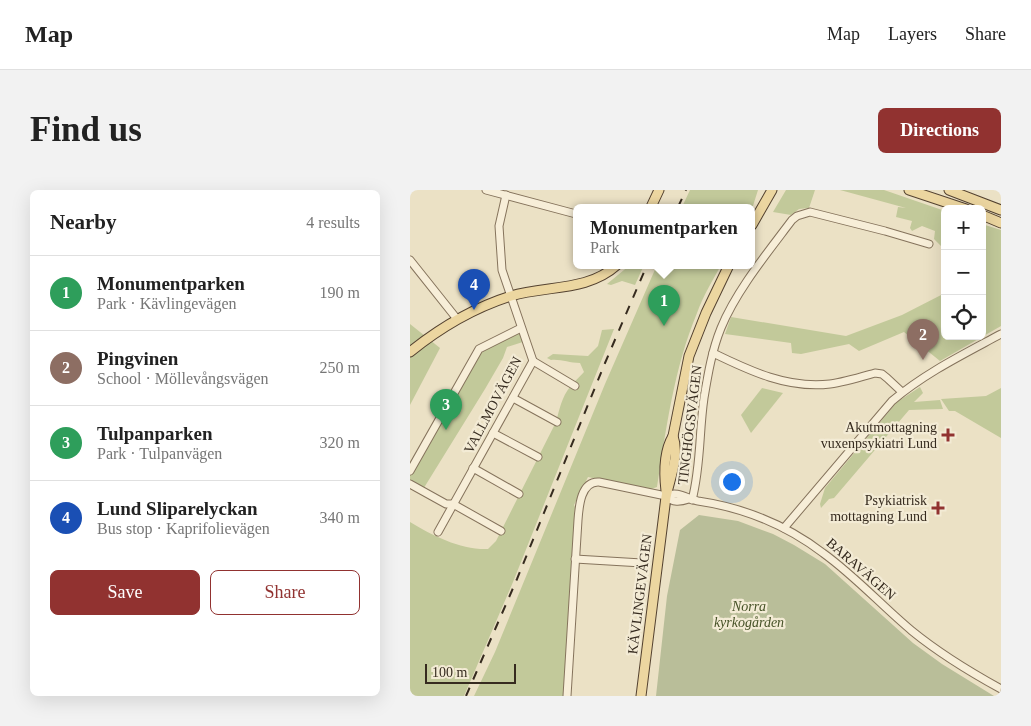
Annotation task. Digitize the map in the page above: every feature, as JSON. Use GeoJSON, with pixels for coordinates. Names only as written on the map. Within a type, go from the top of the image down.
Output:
{"type":"FeatureCollection","features":[{"type":"Feature","properties":{"kind":"main road"},"geometry":{"type":"LineString","coordinates":[[653,204],[659,190]]}},
{"type":"Feature","properties":{"kind":"main road"},"geometry":{"type":"LineString","coordinates":[[909,190],[954,205]]}},
{"type":"Feature","properties":{"kind":"main road"},"geometry":{"type":"LineString","coordinates":[[949,190],[1001,210]]}},
{"type":"Feature","properties":{"kind":"main road"},"geometry":{"type":"LineString","coordinates":[[755,219],[769,193]]}},
{"type":"Feature","properties":{"kind":"main road"},"geometry":{"type":"LineString","coordinates":[[986,217],[1001,223]]}},
{"type":"Feature","properties":{"kind":"main road"},"geometry":{"type":"LineString","coordinates":[[410,352],[457,319],[488,304],[511,296],[588,282],[601,277],[612,269]]}},
{"type":"Feature","properties":{"kind":"main road","name":"KÄVLINGEVÄGEN"},"geometry":{"type":"LineString","coordinates":[[641,696],[666,496],[672,478],[676,445],[673,436],[690,356],[706,313],[727,269]]}},
{"type":"Feature","properties":{"kind":"street"},"geometry":{"type":"LineString","coordinates":[[486,190],[573,213]]}},
{"type":"Feature","properties":{"kind":"street","name":"VALLMOVÄGEN"},"geometry":{"type":"LineString","coordinates":[[438,532],[533,361],[502,270],[499,226],[506,195]]}},
{"type":"Feature","properties":{"kind":"street","name":"TINGHÖGSVÄGEN"},"geometry":{"type":"LineString","coordinates":[[691,499],[699,459],[704,400],[713,353],[721,328],[728,312],[752,275],[792,220],[797,216],[810,212],[929,244]]}},
{"type":"Feature","properties":{"kind":"street"},"geometry":{"type":"LineString","coordinates":[[410,260],[457,319]]}},
{"type":"Feature","properties":{"kind":"street"},"geometry":{"type":"LineString","coordinates":[[410,471],[479,349],[521,328]]}},
{"type":"Feature","properties":{"kind":"street"},"geometry":{"type":"LineString","coordinates":[[784,528],[892,400],[953,360],[1001,334]]}},
{"type":"Feature","properties":{"kind":"street"},"geometry":{"type":"LineString","coordinates":[[713,353],[766,377],[807,384],[832,383],[875,373],[882,374],[902,392]]}},
{"type":"Feature","properties":{"kind":"street"},"geometry":{"type":"LineString","coordinates":[[533,361],[575,386]]}},
{"type":"Feature","properties":{"kind":"street"},"geometry":{"type":"LineString","coordinates":[[513,398],[557,422]]}},
{"type":"Feature","properties":{"kind":"street"},"geometry":{"type":"LineString","coordinates":[[493,433],[538,457]]}},
{"type":"Feature","properties":{"kind":"street"},"geometry":{"type":"LineString","coordinates":[[473,468],[519,494]]}},
{"type":"Feature","properties":{"kind":"street","name":"BARAVÄGEN"},"geometry":{"type":"LineString","coordinates":[[575,559],[580,505],[586,488],[590,484],[600,482],[666,496],[671,500],[681,502],[691,499],[750,512],[784,528],[825,554],[912,631],[950,659],[1001,689]]}},
{"type":"Feature","properties":{"kind":"street"},"geometry":{"type":"LineString","coordinates":[[410,484],[446,504],[453,504],[501,531]]}},
{"type":"Feature","properties":{"kind":"street"},"geometry":{"type":"LineString","coordinates":[[567,696],[575,559],[642,564]]}},
{"type":"Feature","properties":{"kind":"green space"},"geometry":{"type":"Polygon","coordinates":[[[690,190],[758,190],[754,204],[683,204],[690,190]]]}},
{"type":"Feature","properties":{"kind":"green space"},"geometry":{"type":"Polygon","coordinates":[[[786,190],[815,190],[809,208],[799,209],[791,215],[773,212],[786,190]]]}},
{"type":"Feature","properties":{"kind":"green space"},"geometry":{"type":"Polygon","coordinates":[[[840,190],[884,190],[941,210],[941,246],[934,239],[935,231],[922,226],[912,231],[910,228],[912,221],[896,217],[898,207],[906,208],[840,190]]]}},
{"type":"Feature","properties":{"kind":"green space"},"geometry":{"type":"Polygon","coordinates":[[[986,225],[1001,230],[1001,326],[986,335],[986,225]]]}},
{"type":"Feature","properties":{"kind":"green space"},"geometry":{"type":"Polygon","coordinates":[[[625,269],[642,269],[635,285],[622,281],[611,285],[607,284],[625,269]]]}},
{"type":"Feature","properties":{"kind":"green space"},"geometry":{"type":"Polygon","coordinates":[[[655,269],[719,269],[699,307],[682,355],[672,399],[657,487],[648,490],[588,477],[574,505],[563,696],[474,696],[495,652],[605,384],[655,269]]]}},
{"type":"Feature","properties":{"kind":"green space"},"geometry":{"type":"Polygon","coordinates":[[[941,295],[941,340],[977,340],[940,361],[904,332],[859,351],[849,344],[801,354],[792,353],[791,343],[725,334],[731,317],[846,336],[902,315],[941,295]]]}},
{"type":"Feature","properties":{"kind":"green space"},"geometry":{"type":"Polygon","coordinates":[[[410,324],[440,348],[410,405],[410,324]]]}},
{"type":"Feature","properties":{"kind":"green space"},"geometry":{"type":"Polygon","coordinates":[[[521,328],[526,341],[507,347],[503,358],[485,389],[422,491],[410,484],[410,471],[479,349],[521,328]]]}},
{"type":"Feature","properties":{"kind":"green space"},"geometry":{"type":"Polygon","coordinates":[[[614,329],[513,582],[464,696],[410,696],[410,522],[458,545],[488,549],[496,541],[556,422],[565,395],[584,372],[580,363],[547,358],[553,354],[588,356],[598,346],[602,330],[614,329]]]}},
{"type":"Feature","properties":{"kind":"green space"},"geometry":{"type":"Polygon","coordinates":[[[920,387],[923,393],[914,402],[940,400],[943,409],[909,410],[834,498],[829,499],[821,508],[820,504],[825,488],[897,402],[920,387]]]}},
{"type":"Feature","properties":{"kind":"green space"},"geometry":{"type":"Polygon","coordinates":[[[762,388],[783,393],[751,433],[741,415],[762,388]]]}},
{"type":"Feature","properties":{"kind":"green space"},"geometry":{"type":"Polygon","coordinates":[[[1001,388],[1001,438],[955,411],[949,411],[941,399],[986,396],[1001,388]]]}},
{"type":"Feature","properties":{"kind":"green space","name":"Norra kyrkogården"},"geometry":{"type":"Polygon","coordinates":[[[699,515],[738,521],[773,534],[825,564],[913,643],[942,664],[994,696],[656,696],[667,596],[680,530],[699,515]]]}},
{"type":"Feature","properties":{"kind":"railway"},"geometry":{"type":"LineString","coordinates":[[679,204],[686,190]]}},
{"type":"Feature","properties":{"kind":"railway"},"geometry":{"type":"LineString","coordinates":[[466,696],[517,579],[645,269]]}},
{"type":"Feature","properties":{"kind":"place","name":"Lund Sliparelyckan"},"geometry":{"type":"Point","coordinates":[474,310]}},
{"type":"Feature","properties":{"kind":"place","name":"Monumentparken"},"geometry":{"type":"Point","coordinates":[664,326]}},
{"type":"Feature","properties":{"kind":"place","name":"Pingvinen"},"geometry":{"type":"Point","coordinates":[923,360]}},
{"type":"Feature","properties":{"kind":"place","name":"Tulpanparken"},"geometry":{"type":"Point","coordinates":[446,430]}},
{"type":"Feature","properties":{"kind":"place","name":"Akutmottagning vuxenpsykiatri Lund"},"geometry":{"type":"Point","coordinates":[948,435]}},
{"type":"Feature","properties":{"kind":"place","name":"Psykiatrisk mottagning Lund"},"geometry":{"type":"Point","coordinates":[938,508]}}]}
